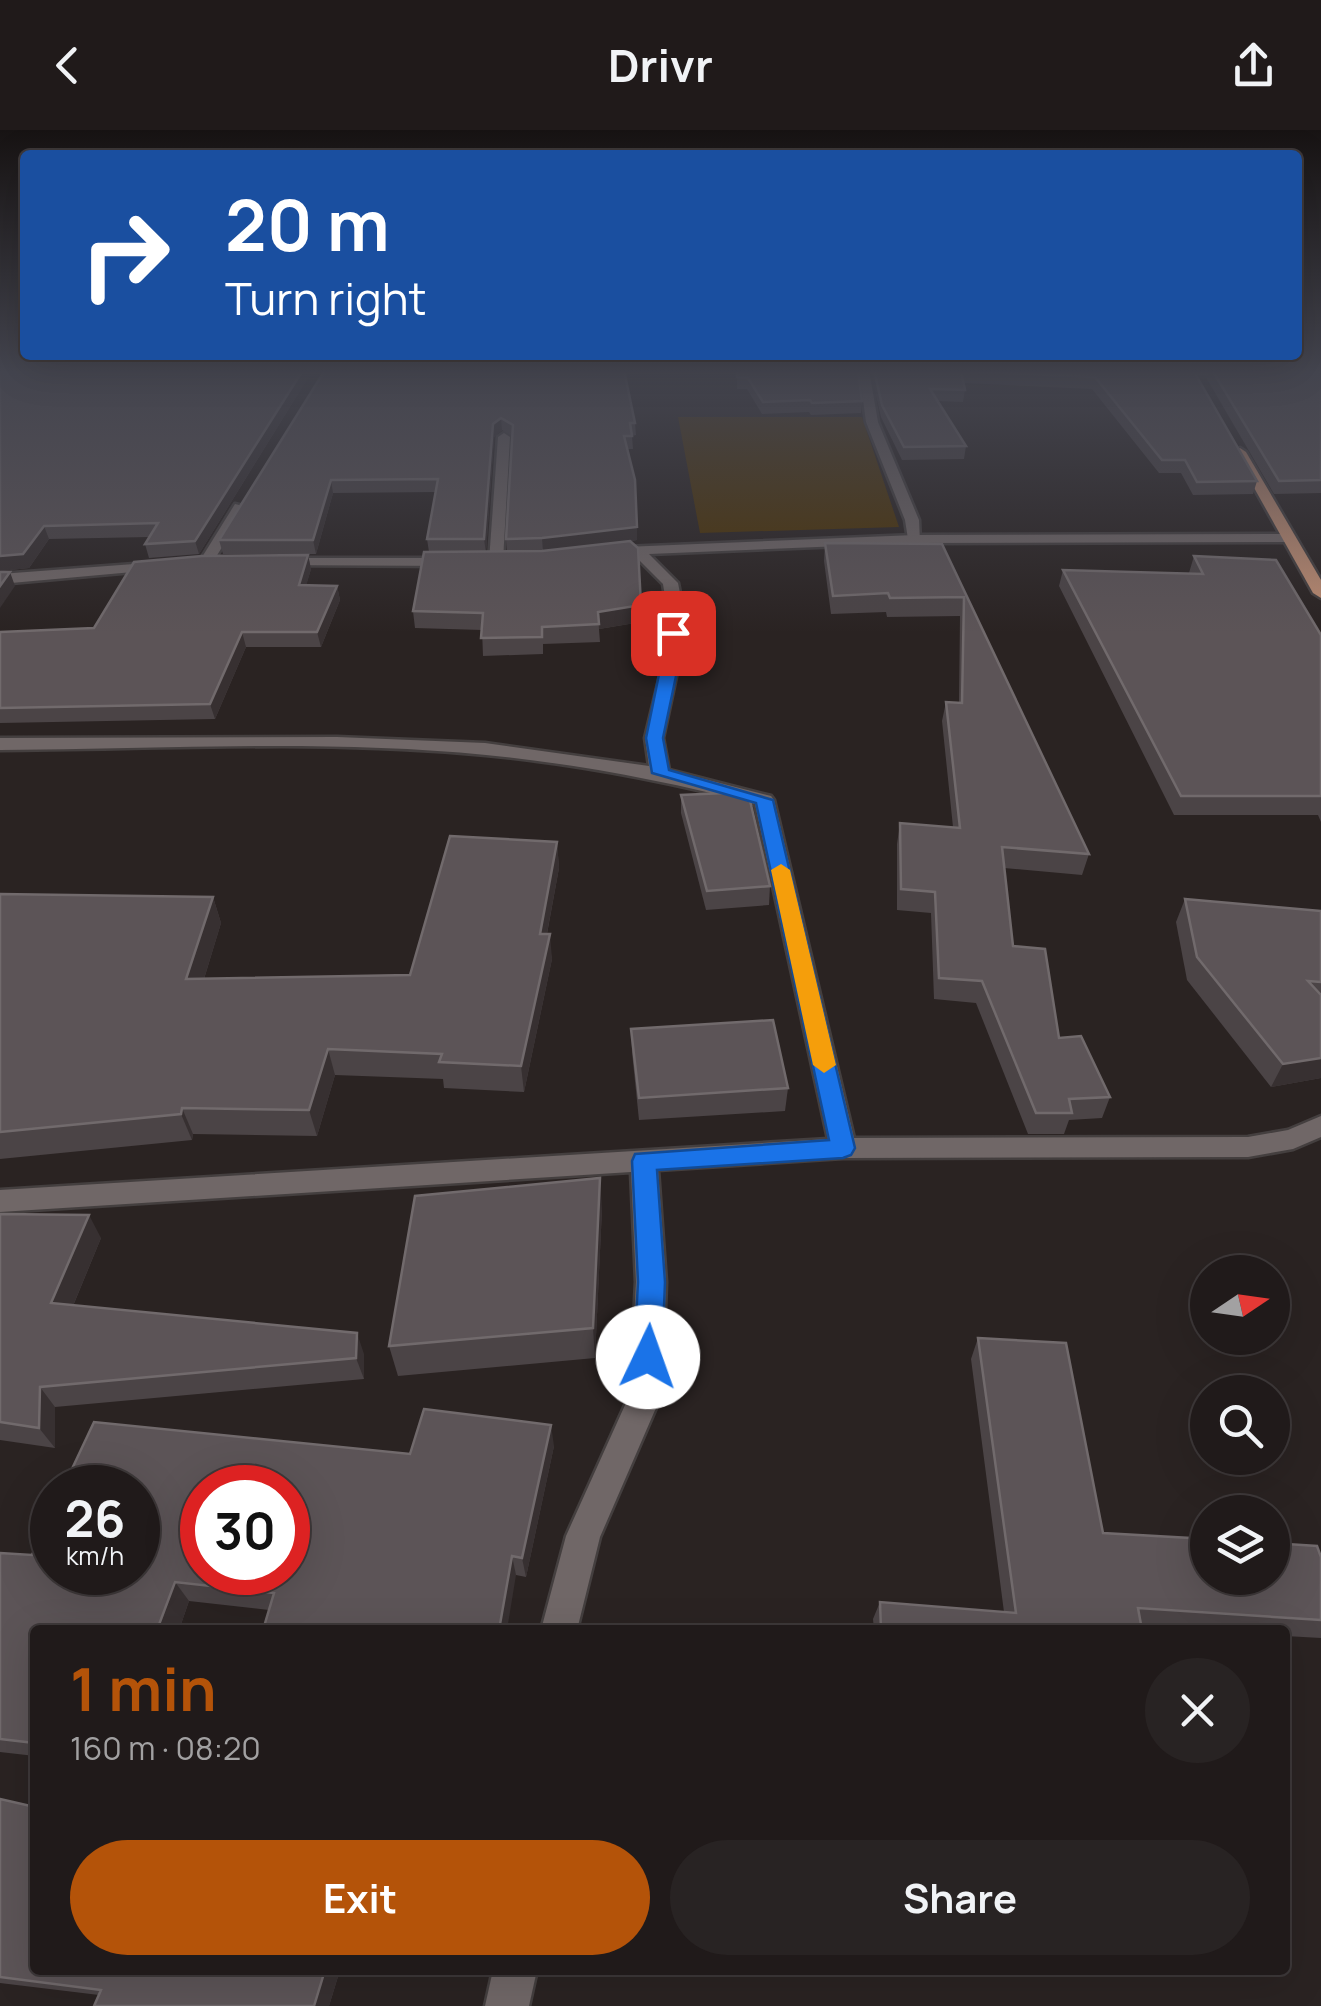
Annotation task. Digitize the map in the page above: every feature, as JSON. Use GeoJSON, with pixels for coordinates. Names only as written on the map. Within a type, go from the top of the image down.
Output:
{"type":"FeatureCollection","features":[{"type":"Feature","properties":{"kind":"main road"},"geometry":{"type":"LineString","coordinates":[[1243,458],[1321,593]]}},
{"type":"Feature","properties":{"kind":"street"},"geometry":{"type":"LineString","coordinates":[[261,562],[504,561],[504,458]]}},
{"type":"Feature","properties":{"kind":"street"},"geometry":{"type":"LineString","coordinates":[[887,458],[912,520],[915,539]]}},
{"type":"Feature","properties":{"kind":"street"},"geometry":{"type":"LineString","coordinates":[[206,562],[245,498]]}},
{"type":"Feature","properties":{"kind":"street"},"geometry":{"type":"LineString","coordinates":[[596,552],[915,539],[1290,538]]}},
{"type":"Feature","properties":{"kind":"street"},"geometry":{"type":"LineString","coordinates":[[635,548],[670,583],[674,603],[672,662],[654,738],[660,773]]}},
{"type":"Feature","properties":{"kind":"street"},"geometry":{"type":"LineString","coordinates":[[0,580],[224,562]]}},
{"type":"Feature","properties":{"kind":"street"},"geometry":{"type":"LineString","coordinates":[[0,744],[356,743],[485,749],[660,773],[764,800],[843,1148]]}},
{"type":"Feature","properties":{"kind":"street"},"geometry":{"type":"LineString","coordinates":[[0,1201],[843,1148],[1248,1147],[1292,1139],[1321,1126]]}},
{"type":"Feature","properties":{"kind":"street"},"geometry":{"type":"LineString","coordinates":[[561,1625],[583,1536],[646,1394],[651,1282],[644,1161]]}},
{"type":"Feature","properties":{"kind":"street"},"geometry":{"type":"LineString","coordinates":[[507,2006],[513,1975]]}},
{"type":"Feature","properties":{"kind":"shaded area"},"geometry":{"type":"Polygon","coordinates":[[[686,458],[876,458],[899,527],[700,533],[686,458]]]}},
{"type":"Feature","properties":{"kind":"building"},"geometry":{"type":"Polygon","coordinates":[[[0,458],[248,458],[195,541],[145,544],[158,523],[44,526],[23,554],[0,556],[0,458]]]}},
{"type":"Feature","properties":{"kind":"building"},"geometry":{"type":"Polygon","coordinates":[[[270,458],[490,458],[484,539],[427,539],[438,479],[331,480],[313,540],[219,540],[270,458]]]}},
{"type":"Feature","properties":{"kind":"building"},"geometry":{"type":"Polygon","coordinates":[[[511,458],[629,458],[635,480],[637,527],[506,539],[511,458]]]}},
{"type":"Feature","properties":{"kind":"building"},"geometry":{"type":"Polygon","coordinates":[[[1160,458],[1243,458],[1257,481],[1197,482],[1185,460],[1160,458]]]}},
{"type":"Feature","properties":{"kind":"building"},"geometry":{"type":"Polygon","coordinates":[[[1265,458],[1321,458],[1321,480],[1279,481],[1265,458]]]}},
{"type":"Feature","properties":{"kind":"building"},"geometry":{"type":"Polygon","coordinates":[[[630,541],[638,548],[641,605],[598,612],[599,624],[542,627],[542,637],[481,638],[483,613],[413,611],[424,552],[542,551],[630,541]]]}},
{"type":"Feature","properties":{"kind":"building"},"geometry":{"type":"Polygon","coordinates":[[[825,543],[942,544],[1089,854],[1002,847],[1013,946],[1045,949],[1059,1038],[1081,1036],[1110,1097],[1069,1099],[1072,1113],[1036,1113],[982,981],[939,978],[935,892],[901,889],[900,823],[960,828],[946,702],[962,703],[964,597],[890,598],[888,593],[833,596],[825,543]]]}},
{"type":"Feature","properties":{"kind":"building"},"geometry":{"type":"Polygon","coordinates":[[[308,555],[299,585],[337,586],[317,632],[242,632],[210,704],[0,708],[0,632],[94,628],[134,562],[202,556],[308,555]]]}},
{"type":"Feature","properties":{"kind":"building"},"geometry":{"type":"Polygon","coordinates":[[[1194,556],[1276,560],[1321,635],[1321,796],[1181,796],[1063,570],[1203,574],[1194,556]]]}},
{"type":"Feature","properties":{"kind":"building"},"geometry":{"type":"Polygon","coordinates":[[[0,572],[10,572],[0,586],[0,572]]]}},
{"type":"Feature","properties":{"kind":"building"},"geometry":{"type":"Polygon","coordinates":[[[748,792],[770,886],[707,891],[681,795],[748,792]]]}},
{"type":"Feature","properties":{"kind":"building"},"geometry":{"type":"Polygon","coordinates":[[[450,836],[557,842],[540,934],[550,934],[521,1066],[439,1062],[442,1054],[328,1049],[309,1110],[182,1108],[181,1114],[0,1132],[0,894],[213,897],[186,979],[410,975],[450,836]]]}},
{"type":"Feature","properties":{"kind":"building"},"geometry":{"type":"Polygon","coordinates":[[[1185,899],[1321,911],[1321,982],[1308,981],[1321,995],[1321,1058],[1283,1064],[1197,957],[1185,899]]]}},
{"type":"Feature","properties":{"kind":"building"},"geometry":{"type":"Polygon","coordinates":[[[773,1020],[788,1088],[639,1098],[631,1029],[773,1020]]]}},
{"type":"Feature","properties":{"kind":"building"},"geometry":{"type":"Polygon","coordinates":[[[600,1178],[593,1328],[389,1346],[415,1196],[600,1178]]]}},
{"type":"Feature","properties":{"kind":"building"},"geometry":{"type":"Polygon","coordinates":[[[0,1214],[89,1215],[51,1303],[357,1333],[356,1358],[40,1387],[39,1428],[0,1422],[0,1214]]]}},
{"type":"Feature","properties":{"kind":"building"},"geometry":{"type":"Polygon","coordinates":[[[978,1338],[1066,1343],[1103,1533],[1190,1538],[1190,1595],[1290,1595],[1290,1544],[1317,1546],[1321,1557],[1321,1620],[1138,1608],[1141,1625],[881,1625],[880,1602],[1016,1613],[978,1338]]]}},
{"type":"Feature","properties":{"kind":"building"},"geometry":{"type":"Polygon","coordinates":[[[424,1409],[551,1425],[522,1558],[512,1556],[500,1625],[264,1625],[273,1595],[310,1595],[310,1465],[180,1465],[180,1583],[175,1582],[159,1625],[30,1625],[30,1742],[0,1739],[0,1553],[30,1555],[30,1595],[160,1595],[160,1465],[74,1465],[94,1422],[410,1454],[424,1409]]]}},
{"type":"Feature","properties":{"kind":"building"},"geometry":{"type":"Polygon","coordinates":[[[0,1799],[30,1806],[30,1975],[323,1975],[314,2006],[94,2006],[101,1990],[0,1977],[0,1799]]]}},
{"type":"Feature","properties":{"kind":"slow traffic"},"geometry":{"type":"LineString","coordinates":[[781,870],[824,1065]]}},
{"type":"Feature","properties":{"kind":"route"},"geometry":{"type":"LineString","coordinates":[[648,1357],[651,1282],[644,1161],[843,1148],[764,800],[660,773],[654,738],[672,662],[673,633]]}}]}
